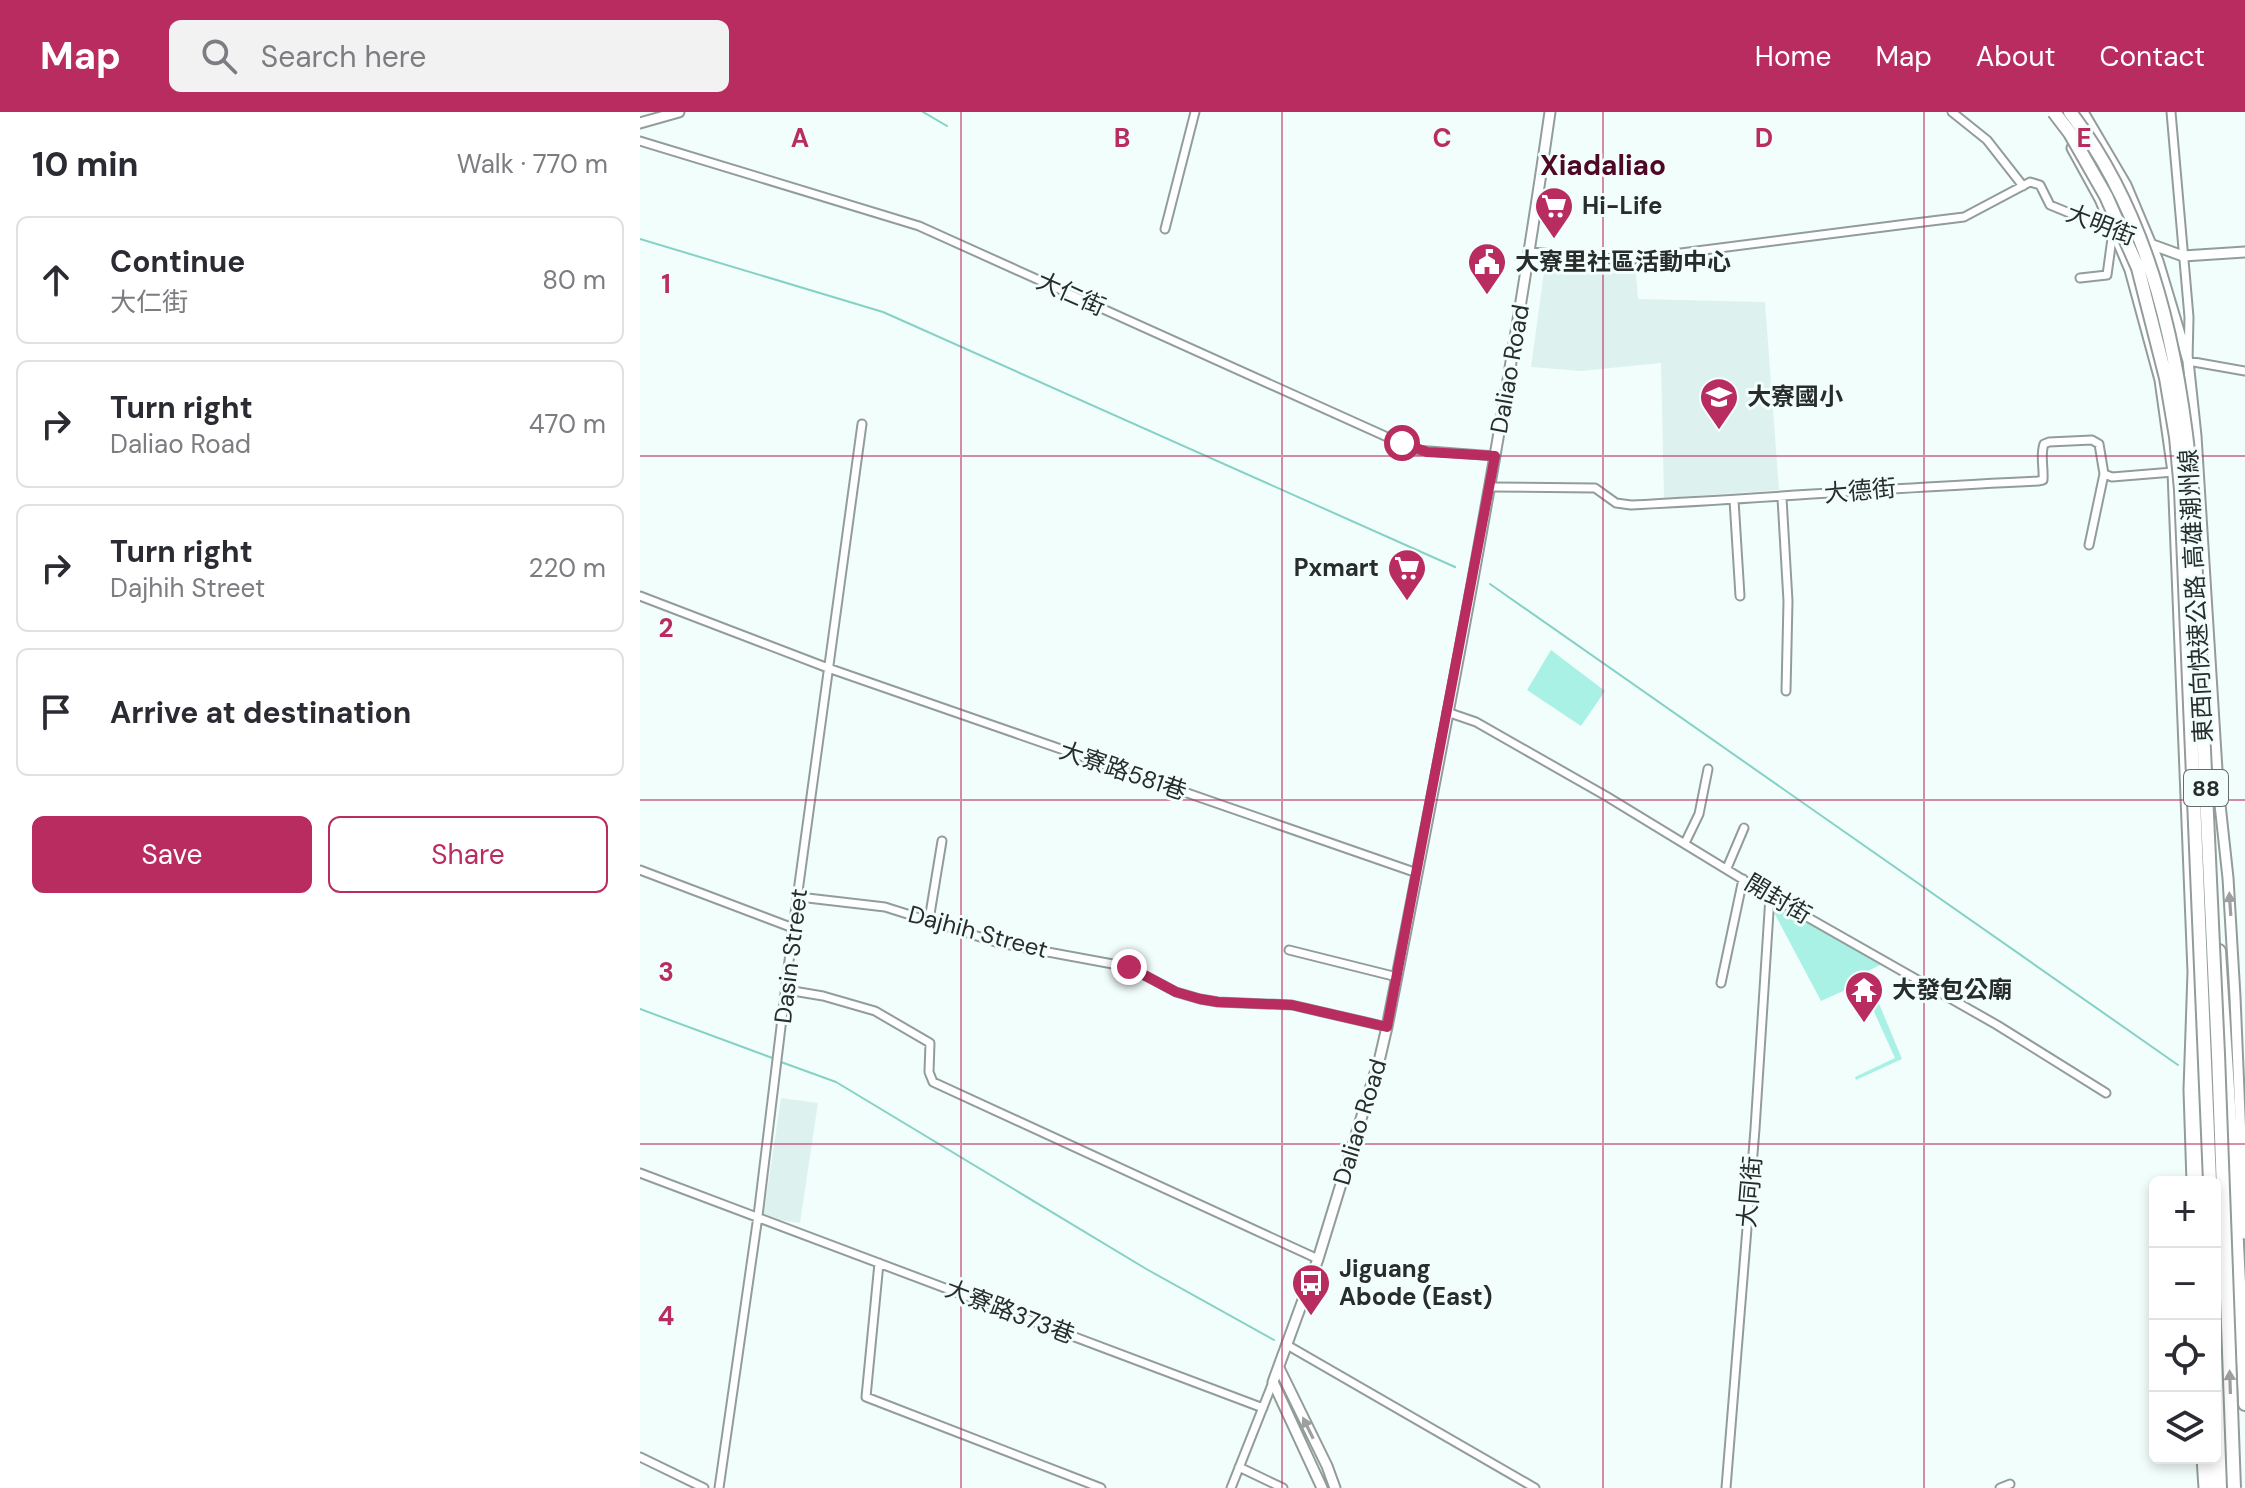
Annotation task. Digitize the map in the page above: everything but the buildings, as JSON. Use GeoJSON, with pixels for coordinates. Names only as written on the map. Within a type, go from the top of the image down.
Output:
{"type":"FeatureCollection","features":[{"type":"Feature","properties":{"kind":"highway","name":"東西向快速公路 高雄潮州線"},"geometry":{"type":"LineString","coordinates":[[2054,112],[2070,133],[2106,196],[2138,268],[2169,392],[2176,437],[2181,490],[2210,1176]]}},
{"type":"Feature","properties":{"kind":"highway","name":"東西向快速公路 高雄潮州線"},"geometry":{"type":"LineString","coordinates":[[2070,112],[2118,189],[2150,263],[2178,373],[2192,489],[2234,1488]]}},
{"type":"Feature","properties":{"kind":"highway"},"geometry":{"type":"LineString","coordinates":[[2209,860],[2214,882],[2226,1050],[2245,1404]]}},
{"type":"Feature","properties":{"kind":"highway"},"geometry":{"type":"LineString","coordinates":[[2199,1176],[2198,999],[2201,975]]}},
{"type":"Feature","properties":{"kind":"highway"},"geometry":{"type":"LineString","coordinates":[[2215,1320],[2222,1488]]}},
{"type":"Feature","properties":{"kind":"highway"},"geometry":{"type":"LineString","coordinates":[[2207,1488],[2209,1464]]}},
{"type":"Feature","properties":{"kind":"main road"},"geometry":{"type":"LineString","coordinates":[[640,123],[679,112]]}},
{"type":"Feature","properties":{"kind":"main road","name":"Daliao Road"},"geometry":{"type":"LineString","coordinates":[[1273,1382],[1318,1259],[1387,1027],[1490,487],[1550,112]]}},
{"type":"Feature","properties":{"kind":"main road"},"geometry":{"type":"LineString","coordinates":[[2047,112],[2065,136],[2100,199],[2130,270],[2160,380],[2173,472],[2193,972],[2189,1090],[2192,1176]]}},
{"type":"Feature","properties":{"kind":"main road"},"geometry":{"type":"LineString","coordinates":[[2083,112],[2126,185],[2151,244],[2188,361],[2196,436],[2218,786],[2229,893],[2245,1234]]}},
{"type":"Feature","properties":{"kind":"main road","name":"大明街"},"geometry":{"type":"LineString","coordinates":[[2113,231],[2183,256],[2245,252]]}},
{"type":"Feature","properties":{"kind":"main road"},"geometry":{"type":"LineString","coordinates":[[1279,1368],[1335,1488]]}},
{"type":"Feature","properties":{"kind":"main road"},"geometry":{"type":"LineString","coordinates":[[1273,1382],[1322,1488]]}},
{"type":"Feature","properties":{"kind":"main road"},"geometry":{"type":"LineString","coordinates":[[2203,1464],[2207,1488]]}},
{"type":"Feature","properties":{"kind":"street"},"geometry":{"type":"LineString","coordinates":[[1165,229],[1195,112]]}},
{"type":"Feature","properties":{"kind":"street","name":"大明街"},"geometry":{"type":"LineString","coordinates":[[1952,112],[1987,140],[2023,186],[2036,182],[2050,205],[2113,231]]}},
{"type":"Feature","properties":{"kind":"street"},"geometry":{"type":"LineString","coordinates":[[2171,112],[2189,317],[2188,361],[2245,371]]}},
{"type":"Feature","properties":{"kind":"street","name":"大仁街"},"geometry":{"type":"LineString","coordinates":[[640,141],[919,226],[1416,450],[1495,456]]}},
{"type":"Feature","properties":{"kind":"street"},"geometry":{"type":"LineString","coordinates":[[1530,252],[1626,260],[1947,221],[1971,214],[2023,186]]}},
{"type":"Feature","properties":{"kind":"street"},"geometry":{"type":"LineString","coordinates":[[2080,278],[2107,275],[2113,231]]}},
{"type":"Feature","properties":{"kind":"street","name":"Dasin Street"},"geometry":{"type":"LineString","coordinates":[[719,1488],[758,1216],[793,928],[862,424]]}},
{"type":"Feature","properties":{"kind":"street","name":"大德街"},"geometry":{"type":"LineString","coordinates":[[1490,487],[1595,488],[1616,503],[1631,505],[2038,481],[2043,480],[2044,444],[2092,440],[2099,444],[2104,474]]}},
{"type":"Feature","properties":{"kind":"street"},"geometry":{"type":"LineString","coordinates":[[2089,545],[2104,474],[2112,477],[2173,472]]}},
{"type":"Feature","properties":{"kind":"street"},"geometry":{"type":"LineString","coordinates":[[1782,498],[1788,601],[1786,691]]}},
{"type":"Feature","properties":{"kind":"street"},"geometry":{"type":"LineString","coordinates":[[1734,500],[1740,596]]}},
{"type":"Feature","properties":{"kind":"street","name":"大寮路581巷"},"geometry":{"type":"LineString","coordinates":[[640,596],[828,668],[1417,873]]}},
{"type":"Feature","properties":{"kind":"street","name":"開封街"},"geometry":{"type":"LineString","coordinates":[[1447,712],[1476,722],[1770,896],[1997,1025],[2106,1093]]}},
{"type":"Feature","properties":{"kind":"street"},"geometry":{"type":"LineString","coordinates":[[1685,843],[1699,814],[1708,769]]}},
{"type":"Feature","properties":{"kind":"street"},"geometry":{"type":"LineString","coordinates":[[1727,868],[1744,828]]}},
{"type":"Feature","properties":{"kind":"street"},"geometry":{"type":"LineString","coordinates":[[929,920],[942,841]]}},
{"type":"Feature","properties":{"kind":"street"},"geometry":{"type":"LineString","coordinates":[[640,870],[793,928]]}},
{"type":"Feature","properties":{"kind":"street"},"geometry":{"type":"LineString","coordinates":[[1721,983],[1743,879]]}},
{"type":"Feature","properties":{"kind":"street","name":"大同街"},"geometry":{"type":"LineString","coordinates":[[1726,1488],[1770,896]]}},
{"type":"Feature","properties":{"kind":"street","name":"Dajhih Street"},"geometry":{"type":"LineString","coordinates":[[799,897],[885,907],[999,943],[1129,967],[1176,992],[1200,999],[1292,1005],[1387,1027]]}},
{"type":"Feature","properties":{"kind":"street"},"geometry":{"type":"LineString","coordinates":[[1289,950],[1397,977]]}},
{"type":"Feature","properties":{"kind":"street"},"geometry":{"type":"LineString","coordinates":[[787,990],[823,996],[875,1011],[930,1043],[929,1072],[933,1082],[1318,1259]]}},
{"type":"Feature","properties":{"kind":"street","name":"大寮路373巷"},"geometry":{"type":"LineString","coordinates":[[640,1173],[1263,1408]]}},
{"type":"Feature","properties":{"kind":"street"},"geometry":{"type":"LineString","coordinates":[[879,1263],[866,1397],[1101,1488]]}},
{"type":"Feature","properties":{"kind":"street"},"geometry":{"type":"LineString","coordinates":[[1287,1345],[1535,1488]]}},
{"type":"Feature","properties":{"kind":"street"},"geometry":{"type":"LineString","coordinates":[[1231,1488],[1273,1382]]}},
{"type":"Feature","properties":{"kind":"street"},"geometry":{"type":"LineString","coordinates":[[640,1457],[704,1488]]}},
{"type":"Feature","properties":{"kind":"street"},"geometry":{"type":"LineString","coordinates":[[1239,1467],[1283,1488]]}},
{"type":"Feature","properties":{"kind":"street"},"geometry":{"type":"LineString","coordinates":[[2000,1488],[2010,1484]]}},
{"type":"Feature","properties":{"kind":"shaded area","name":"大寮國小"},"geometry":{"type":"Polygon","coordinates":[[[1546,257],[1635,263],[1638,299],[1765,302],[1779,490],[1664,498],[1661,363],[1581,371],[1531,367],[1546,257]]]}},
{"type":"Feature","properties":{"kind":"shaded area"},"geometry":{"type":"Polygon","coordinates":[[[781,1098],[818,1103],[800,1223],[763,1218],[781,1098]]]}},
{"type":"Feature","properties":{"kind":"green space"},"geometry":{"type":"Polygon","coordinates":[[[1551,650],[1605,691],[1581,726],[1527,690],[1551,650]]]}},
{"type":"Feature","properties":{"kind":"green space"},"geometry":{"type":"Polygon","coordinates":[[[1769,903],[1886,962],[1866,972],[1902,1059],[1856,1080],[1855,1077],[1895,1058],[1861,983],[1821,1001],[1769,903]]]}},
{"type":"Feature","properties":{"kind":"waterway"},"geometry":{"type":"LineString","coordinates":[[923,112],[947,126]]}},
{"type":"Feature","properties":{"kind":"waterway"},"geometry":{"type":"LineString","coordinates":[[640,239],[883,312],[1455,567]]}},
{"type":"Feature","properties":{"kind":"waterway"},"geometry":{"type":"LineString","coordinates":[[1490,584],[2178,1065]]}},
{"type":"Feature","properties":{"kind":"waterway"},"geometry":{"type":"LineString","coordinates":[[640,1009],[775,1059]]}},
{"type":"Feature","properties":{"kind":"waterway"},"geometry":{"type":"LineString","coordinates":[[781,1062],[836,1082],[1148,1270],[1274,1340]]}},
{"type":"Feature","properties":{"kind":"place","name":"Hi-Life"},"geometry":{"type":"Point","coordinates":[1554,240]}},
{"type":"Feature","properties":{"kind":"place","name":"大寮里社區活動中心"},"geometry":{"type":"Point","coordinates":[1487,296]}},
{"type":"Feature","properties":{"kind":"place","name":"大寮國小"},"geometry":{"type":"Point","coordinates":[1719,431]}},
{"type":"Feature","properties":{"kind":"place","name":"Pxmart"},"geometry":{"type":"Point","coordinates":[1407,602]}},
{"type":"Feature","properties":{"kind":"place","name":"大發包公廟"},"geometry":{"type":"Point","coordinates":[1864,1024]}},
{"type":"Feature","properties":{"kind":"place","name":"Jiguang Abode (East)"},"geometry":{"type":"Point","coordinates":[1311,1317]}},
{"type":"Feature","properties":{"kind":"district","name":"Xiadaliao"},"geometry":{"type":"Point","coordinates":[1603,165]}},
{"type":"Feature","properties":{"kind":"route"},"geometry":{"type":"LineString","coordinates":[[1129,967],[1176,992],[1200,999],[1292,1005],[1387,1027],[1495,456],[1427,452],[1402,443]]}}]}
